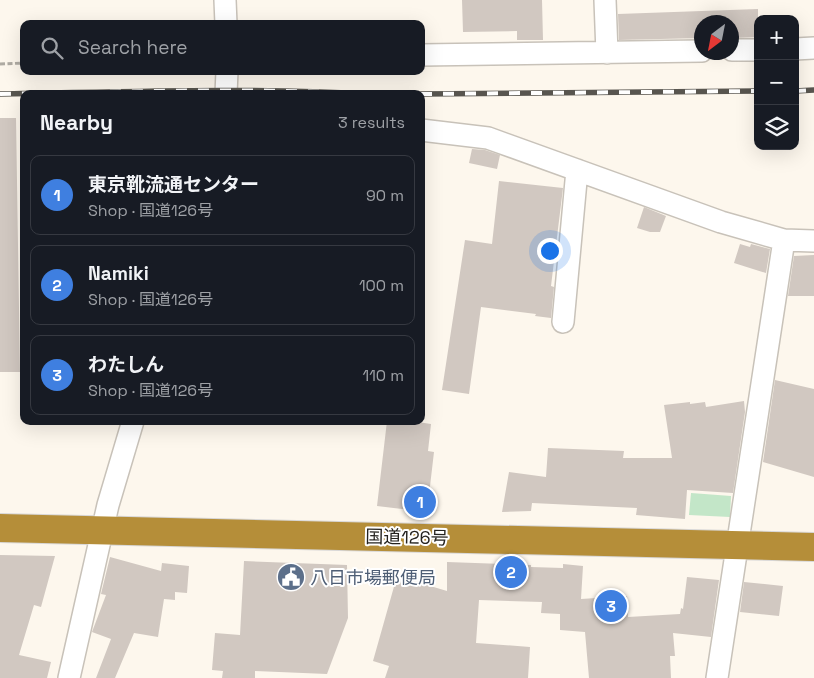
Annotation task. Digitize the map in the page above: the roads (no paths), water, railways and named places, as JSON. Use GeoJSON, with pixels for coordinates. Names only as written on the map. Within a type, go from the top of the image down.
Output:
{"type":"FeatureCollection","features":[{"type":"Feature","properties":{"kind":"highway","name":"国道126号"},"geometry":{"type":"LineString","coordinates":[[0,528],[814,547]]}},
{"type":"Feature","properties":{"kind":"street"},"geometry":{"type":"LineString","coordinates":[[225,0],[226,20]]}},
{"type":"Feature","properties":{"kind":"street"},"geometry":{"type":"LineString","coordinates":[[605,0],[608,53]]}},
{"type":"Feature","properties":{"kind":"street"},"geometry":{"type":"LineString","coordinates":[[799,49],[814,48]]}},
{"type":"Feature","properties":{"kind":"street"},"geometry":{"type":"LineString","coordinates":[[739,50],[754,50]]}},
{"type":"Feature","properties":{"kind":"street"},"geometry":{"type":"LineString","coordinates":[[425,55],[694,51]]}},
{"type":"Feature","properties":{"kind":"street"},"geometry":{"type":"LineString","coordinates":[[226,90],[227,75]]}},
{"type":"Feature","properties":{"kind":"street"},"geometry":{"type":"LineString","coordinates":[[425,130],[488,138],[721,222],[784,240],[814,241]]}},
{"type":"Feature","properties":{"kind":"street"},"geometry":{"type":"LineString","coordinates":[[563,322],[577,170]]}},
{"type":"Feature","properties":{"kind":"street"},"geometry":{"type":"LineString","coordinates":[[717,678],[784,240]]}},
{"type":"Feature","properties":{"kind":"street"},"geometry":{"type":"LineString","coordinates":[[68,678],[103,530],[132,425]]}},
{"type":"Feature","properties":{"kind":"railway"},"geometry":{"type":"LineString","coordinates":[[799,91],[814,90]]}},
{"type":"Feature","properties":{"kind":"railway"},"geometry":{"type":"LineString","coordinates":[[425,94],[754,91]]}},
{"type":"Feature","properties":{"kind":"railway"},"geometry":{"type":"LineString","coordinates":[[0,94],[20,94]]}},
{"type":"Feature","properties":{"kind":"place","name":"東京靴流通センター"},"geometry":{"type":"Point","coordinates":[420,502]}},
{"type":"Feature","properties":{"kind":"place","name":"Namiki"},"geometry":{"type":"Point","coordinates":[511,572]}},
{"type":"Feature","properties":{"kind":"place","name":"八日市場郵便局"},"geometry":{"type":"Point","coordinates":[291,577]}},
{"type":"Feature","properties":{"kind":"place","name":"わたしん"},"geometry":{"type":"Point","coordinates":[611,606]}}]}
